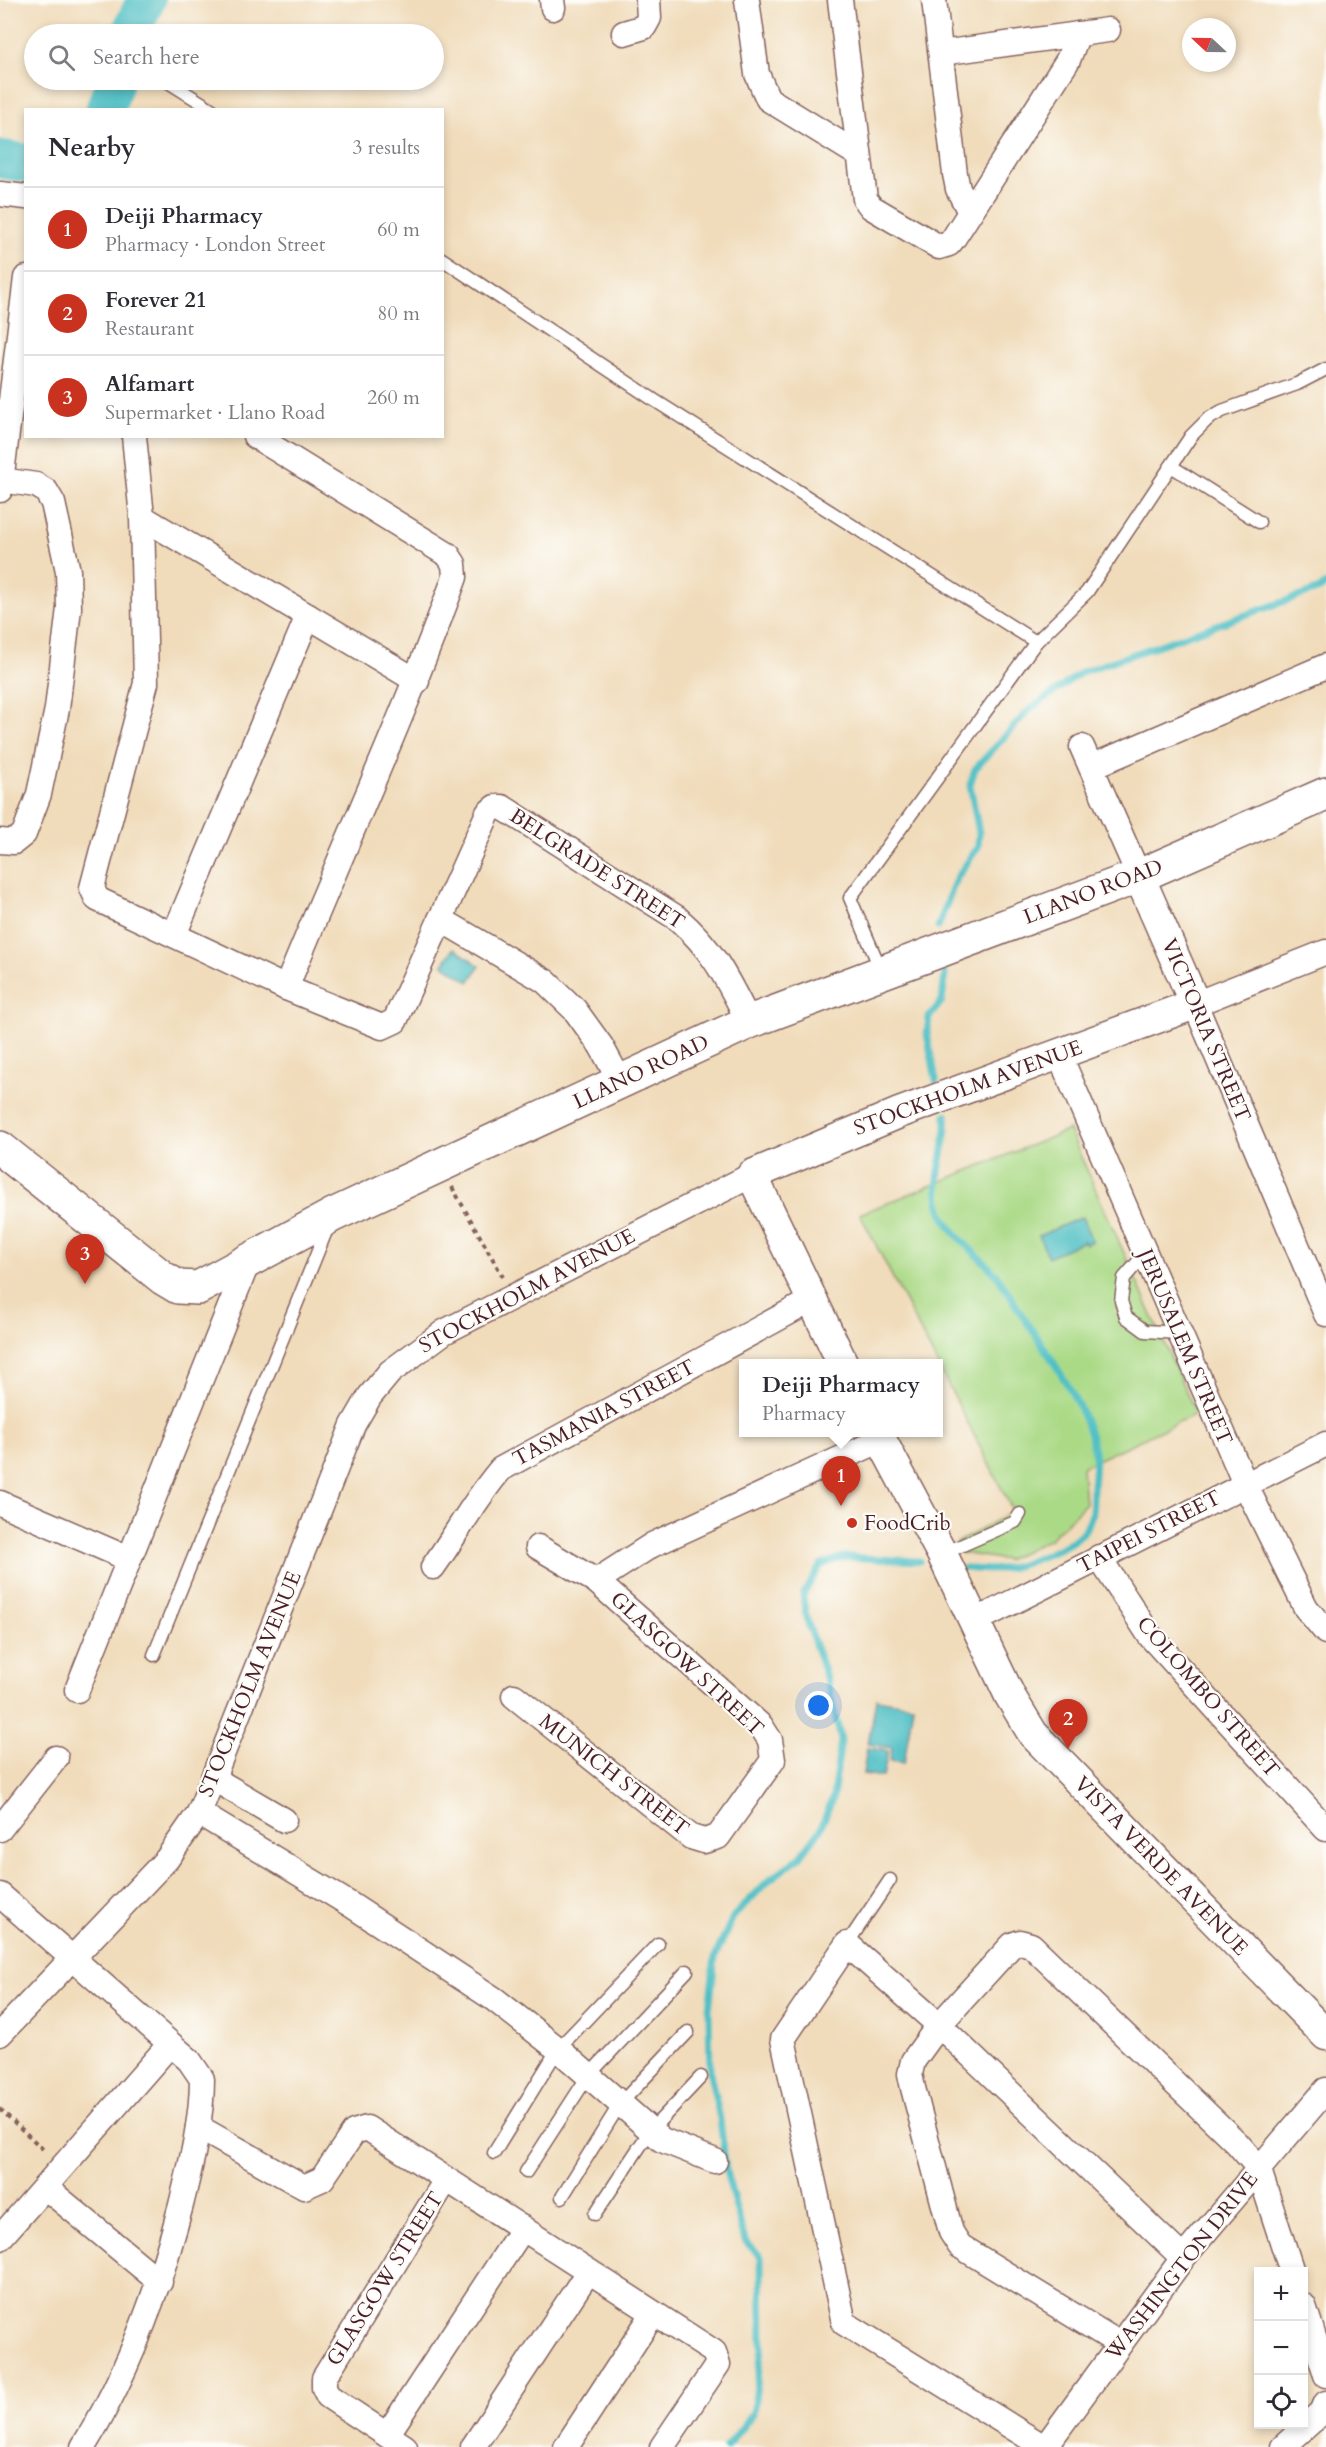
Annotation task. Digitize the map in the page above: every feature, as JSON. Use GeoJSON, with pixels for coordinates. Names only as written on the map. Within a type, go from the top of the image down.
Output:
{"type":"FeatureCollection","features":[{"type":"Feature","properties":{"kind":"main road","name":"LLANO ROAD"},"geometry":{"type":"LineString","coordinates":[[0,1148],[146,1266],[178,1287],[198,1288],[249,1258],[333,1215],[749,1022],[1139,876],[1326,794]]}},
{"type":"Feature","properties":{"kind":"street"},"geometry":{"type":"LineString","coordinates":[[624,33],[644,27],[649,18],[648,0]]}},
{"type":"Feature","properties":{"kind":"street"},"geometry":{"type":"LineString","coordinates":[[747,0],[757,74],[768,99],[859,154]]}},
{"type":"Feature","properties":{"kind":"street"},"geometry":{"type":"LineString","coordinates":[[840,0],[863,193],[867,204],[932,244],[944,246],[953,239],[1068,60],[1078,34]]}},
{"type":"Feature","properties":{"kind":"street"},"geometry":{"type":"LineString","coordinates":[[933,0],[955,174],[964,203],[970,212]]}},
{"type":"Feature","properties":{"kind":"street"},"geometry":{"type":"LineString","coordinates":[[940,53],[1108,30]]}},
{"type":"Feature","properties":{"kind":"street"},"geometry":{"type":"LineString","coordinates":[[0,194],[24,197]]}},
{"type":"Feature","properties":{"kind":"street"},"geometry":{"type":"LineString","coordinates":[[0,841],[14,842],[24,834],[39,794],[57,709],[69,608],[68,571],[53,503],[46,491],[36,485],[1,485],[24,295]]}},
{"type":"Feature","properties":{"kind":"street"},"geometry":{"type":"LineString","coordinates":[[134,438],[142,517],[146,683],[92,888],[97,899],[286,988],[382,1027],[395,1021],[440,919],[545,981],[575,1010],[601,1046],[620,1081]]}},
{"type":"Feature","properties":{"kind":"street"},"geometry":{"type":"LineString","coordinates":[[258,438],[448,555],[454,564],[455,577],[417,681],[388,741],[286,988]]}},
{"type":"Feature","properties":{"kind":"street"},"geometry":{"type":"LineString","coordinates":[[142,517],[417,681]]}},
{"type":"Feature","properties":{"kind":"street"},"geometry":{"type":"LineString","coordinates":[[174,935],[308,616]]}},
{"type":"Feature","properties":{"kind":"street","name":"VICTORIA STREET"},"geometry":{"type":"LineString","coordinates":[[1326,666],[1087,757],[1196,1004],[1326,1314]]}},
{"type":"Feature","properties":{"kind":"street","name":"BELGRADE STREET"},"geometry":{"type":"LineString","coordinates":[[440,919],[488,813],[495,807],[502,807],[677,918],[698,936],[716,958],[749,1022]]}},
{"type":"Feature","properties":{"kind":"street","name":"STOCKHOLM AVENUE"},"geometry":{"type":"LineString","coordinates":[[0,2034],[70,1958],[167,1859],[199,1813],[353,1425],[370,1396],[390,1372],[412,1353],[444,1332],[752,1175],[840,1136],[1196,1004],[1326,953]]}},
{"type":"Feature","properties":{"kind":"street","name":"JERUSALEM STREET"},"geometry":{"type":"LineString","coordinates":[[1059,1054],[1245,1485],[1306,1608],[1326,1632]]}},
{"type":"Feature","properties":{"kind":"street"},"geometry":{"type":"LineString","coordinates":[[752,1175],[841,1359]]}},
{"type":"Feature","properties":{"kind":"street"},"geometry":{"type":"LineString","coordinates":[[77,1689],[249,1258]]}},
{"type":"Feature","properties":{"kind":"street","name":"TASMANIA STREET"},"geometry":{"type":"LineString","coordinates":[[433,1567],[465,1523],[481,1493],[501,1469],[812,1300]]}},
{"type":"Feature","properties":{"kind":"street"},"geometry":{"type":"LineString","coordinates":[[596,1581],[652,1545],[877,1437]]}},
{"type":"Feature","properties":{"kind":"street","name":"VISTA VERDE AVENUE"},"geometry":{"type":"LineString","coordinates":[[880,1437],[942,1554],[973,1622],[1021,1716],[1045,1748],[1326,2035]]}},
{"type":"Feature","properties":{"kind":"street","name":"TAIPEI STREET"},"geometry":{"type":"LineString","coordinates":[[973,1622],[1326,1444]]}},
{"type":"Feature","properties":{"kind":"street"},"geometry":{"type":"LineString","coordinates":[[0,1503],[129,1559]]}},
{"type":"Feature","properties":{"kind":"street","name":"GLASGOW STREET"},"geometry":{"type":"LineString","coordinates":[[538,1547],[596,1581],[761,1726],[770,1740],[773,1760],[718,1837]]}},
{"type":"Feature","properties":{"kind":"street","name":"COLOMBO STREET"},"geometry":{"type":"LineString","coordinates":[[1099,1557],[1150,1636],[1326,1829]]}},
{"type":"Feature","properties":{"kind":"street","name":"MUNICH STREET"},"geometry":{"type":"LineString","coordinates":[[514,1696],[691,1837],[704,1841],[718,1837]]}},
{"type":"Feature","properties":{"kind":"street"},"geometry":{"type":"LineString","coordinates":[[0,1830],[56,1758]]}},
{"type":"Feature","properties":{"kind":"street"},"geometry":{"type":"LineString","coordinates":[[214,1779],[284,1820]]}},
{"type":"Feature","properties":{"kind":"street"},"geometry":{"type":"LineString","coordinates":[[199,1813],[455,1972],[520,2018],[650,2131],[677,2147],[715,2161]]}},
{"type":"Feature","properties":{"kind":"street"},"geometry":{"type":"LineString","coordinates":[[0,1895],[189,2060],[202,2079],[198,2127],[160,2282],[122,2373],[83,2447]]}},
{"type":"Feature","properties":{"kind":"street"},"geometry":{"type":"LineString","coordinates":[[1120,2344],[960,2246],[951,2232],[910,2074],[913,2061],[939,2025],[1012,1945],[1020,1942],[1030,1945],[1237,2143],[1258,2167],[1291,2267]]}},
{"type":"Feature","properties":{"kind":"street"},"geometry":{"type":"LineString","coordinates":[[1045,2447],[844,2323],[783,2039],[847,1944],[939,2025],[1183,2258]]}},
{"type":"Feature","properties":{"kind":"street"},"geometry":{"type":"LineString","coordinates":[[0,2238],[170,2044]]}},
{"type":"Feature","properties":{"kind":"street","name":"WASHINGTON DRIVE"},"geometry":{"type":"LineString","coordinates":[[1045,2447],[1183,2258],[1258,2167],[1326,2090]]}},
{"type":"Feature","properties":{"kind":"street"},"geometry":{"type":"LineString","coordinates":[[198,2127],[304,2187],[322,2179],[354,2132],[367,2128],[714,2352],[718,2364],[662,2447]]}},
{"type":"Feature","properties":{"kind":"street","name":"GLASGOW STREET"},"geometry":{"type":"LineString","coordinates":[[396,2441],[328,2396],[324,2388],[324,2378],[446,2180]]}},
{"type":"Feature","properties":{"kind":"street"},"geometry":{"type":"LineString","coordinates":[[45,2187],[160,2282]]}},
{"type":"Feature","properties":{"kind":"street"},"geometry":{"type":"LineString","coordinates":[[396,2441],[523,2228]]}},
{"type":"Feature","properties":{"kind":"street"},"geometry":{"type":"LineString","coordinates":[[473,2447],[588,2272]]}},
{"type":"Feature","properties":{"kind":"street"},"geometry":{"type":"LineString","coordinates":[[566,2447],[653,2314]]}},
{"type":"Feature","properties":{"kind":"street"},"geometry":{"type":"LineString","coordinates":[[1308,2319],[1326,2375]]}},
{"type":"Feature","properties":{"kind":"street"},"geometry":{"type":"LineString","coordinates":[[1283,2447],[1322,2412],[1326,2403]]}},
{"type":"Feature","properties":{"kind":"lane"},"geometry":{"type":"LineString","coordinates":[[181,90],[210,108]]}},
{"type":"Feature","properties":{"kind":"lane"},"geometry":{"type":"LineString","coordinates":[[444,260],[654,400],[1036,642]]}},
{"type":"Feature","properties":{"kind":"lane"},"geometry":{"type":"LineString","coordinates":[[881,971],[850,898],[1036,642],[1087,592],[1191,436],[1208,419],[1222,411],[1298,384],[1326,369]]}},
{"type":"Feature","properties":{"kind":"lane"},"geometry":{"type":"LineString","coordinates":[[1171,466],[1259,522]]}},
{"type":"Feature","properties":{"kind":"lane"},"geometry":{"type":"LineString","coordinates":[[154,1655],[333,1215]]}},
{"type":"Feature","properties":{"kind":"lane"},"geometry":{"type":"LineString","coordinates":[[1145,1254],[1124,1278],[1121,1301],[1126,1317],[1145,1331],[1179,1333]]}},
{"type":"Feature","properties":{"kind":"lane"},"geometry":{"type":"LineString","coordinates":[[942,1554],[1015,1522],[1020,1514]]}},
{"type":"Feature","properties":{"kind":"lane"},"geometry":{"type":"LineString","coordinates":[[847,1944],[890,1880]]}},
{"type":"Feature","properties":{"kind":"lane"},"geometry":{"type":"LineString","coordinates":[[494,2153],[558,2049],[658,1944]]}},
{"type":"Feature","properties":{"kind":"lane"},"geometry":{"type":"LineString","coordinates":[[526,2172],[588,2076],[687,1971]]}},
{"type":"Feature","properties":{"kind":"lane"},"geometry":{"type":"LineString","coordinates":[[562,2198],[620,2104],[688,2032]]}},
{"type":"Feature","properties":{"kind":"lane"},"geometry":{"type":"LineString","coordinates":[[595,2214],[650,2131],[701,2078]]}},
{"type":"Feature","properties":{"kind":"path"},"geometry":{"type":"LineString","coordinates":[[440,1165],[514,1296]]}},
{"type":"Feature","properties":{"kind":"path"},"geometry":{"type":"LineString","coordinates":[[0,2109],[62,2167]]}},
{"type":"Feature","properties":{"kind":"green space"},"geometry":{"type":"Polygon","coordinates":[[[1069,1130],[1196,1414],[1082,1467],[1085,1504],[1050,1539],[1006,1560],[962,1553],[957,1543],[1013,1511],[943,1375],[943,1359],[935,1359],[860,1214],[1069,1130]]]}},
{"type":"Feature","properties":{"kind":"water"},"geometry":{"type":"Polygon","coordinates":[[[454,948],[480,966],[469,982],[443,964],[454,948]]]}},
{"type":"Feature","properties":{"kind":"water"},"geometry":{"type":"Polygon","coordinates":[[[1082,1217],[1092,1241],[1086,1244],[1084,1241],[1048,1257],[1039,1236],[1082,1217]]]}},
{"type":"Feature","properties":{"kind":"water"},"geometry":{"type":"Polygon","coordinates":[[[876,1699],[913,1705],[904,1763],[890,1761],[892,1748],[868,1744],[876,1699]]]}},
{"type":"Feature","properties":{"kind":"water"},"geometry":{"type":"Polygon","coordinates":[[[867,1748],[888,1751],[883,1777],[863,1774],[867,1748]]]}},
{"type":"Feature","properties":{"kind":"waterway"},"geometry":{"type":"LineString","coordinates":[[135,24],[146,0]]}},
{"type":"Feature","properties":{"kind":"waterway"},"geometry":{"type":"LineString","coordinates":[[106,108],[112,90]]}},
{"type":"Feature","properties":{"kind":"waterway"},"geometry":{"type":"LineString","coordinates":[[0,159],[24,163]]}},
{"type":"Feature","properties":{"kind":"waterway"},"geometry":{"type":"LineString","coordinates":[[938,927],[956,879],[978,847],[979,833],[970,785],[975,769],[1028,711],[1082,672],[1320,589],[1326,584]]}},
{"type":"Feature","properties":{"kind":"waterway"},"geometry":{"type":"LineString","coordinates":[[936,1080],[927,1034],[929,1017],[942,1001],[945,974]]}},
{"type":"Feature","properties":{"kind":"waterway"},"geometry":{"type":"LineString","coordinates":[[946,1115],[945,1140],[938,1177],[939,1202],[943,1214],[960,1239],[997,1276],[1055,1364],[1082,1415],[1089,1432],[1095,1459],[1093,1506],[1089,1522],[1081,1535],[1039,1558],[1016,1566],[993,1570],[965,1568]]}},
{"type":"Feature","properties":{"kind":"waterway"},"geometry":{"type":"LineString","coordinates":[[726,2447],[753,2414],[762,2348],[761,2257],[745,2241],[726,2171],[720,2119],[710,2073],[709,2010],[715,1957],[733,1917],[768,1881],[800,1857],[820,1830],[833,1797],[841,1740],[827,1680],[806,1617],[803,1595],[821,1565],[843,1557],[920,1561]]}},
{"type":"Feature","properties":{"kind":"place","name":"Alfamart"},"geometry":{"type":"Point","coordinates":[85,1284]}},
{"type":"Feature","properties":{"kind":"place","name":"Deiji Pharmacy"},"geometry":{"type":"Point","coordinates":[841,1506]}},
{"type":"Feature","properties":{"kind":"place","name":"FoodCrib"},"geometry":{"type":"Point","coordinates":[852,1523]}},
{"type":"Feature","properties":{"kind":"place","name":"Forever 21"},"geometry":{"type":"Point","coordinates":[1068,1749]}}]}
